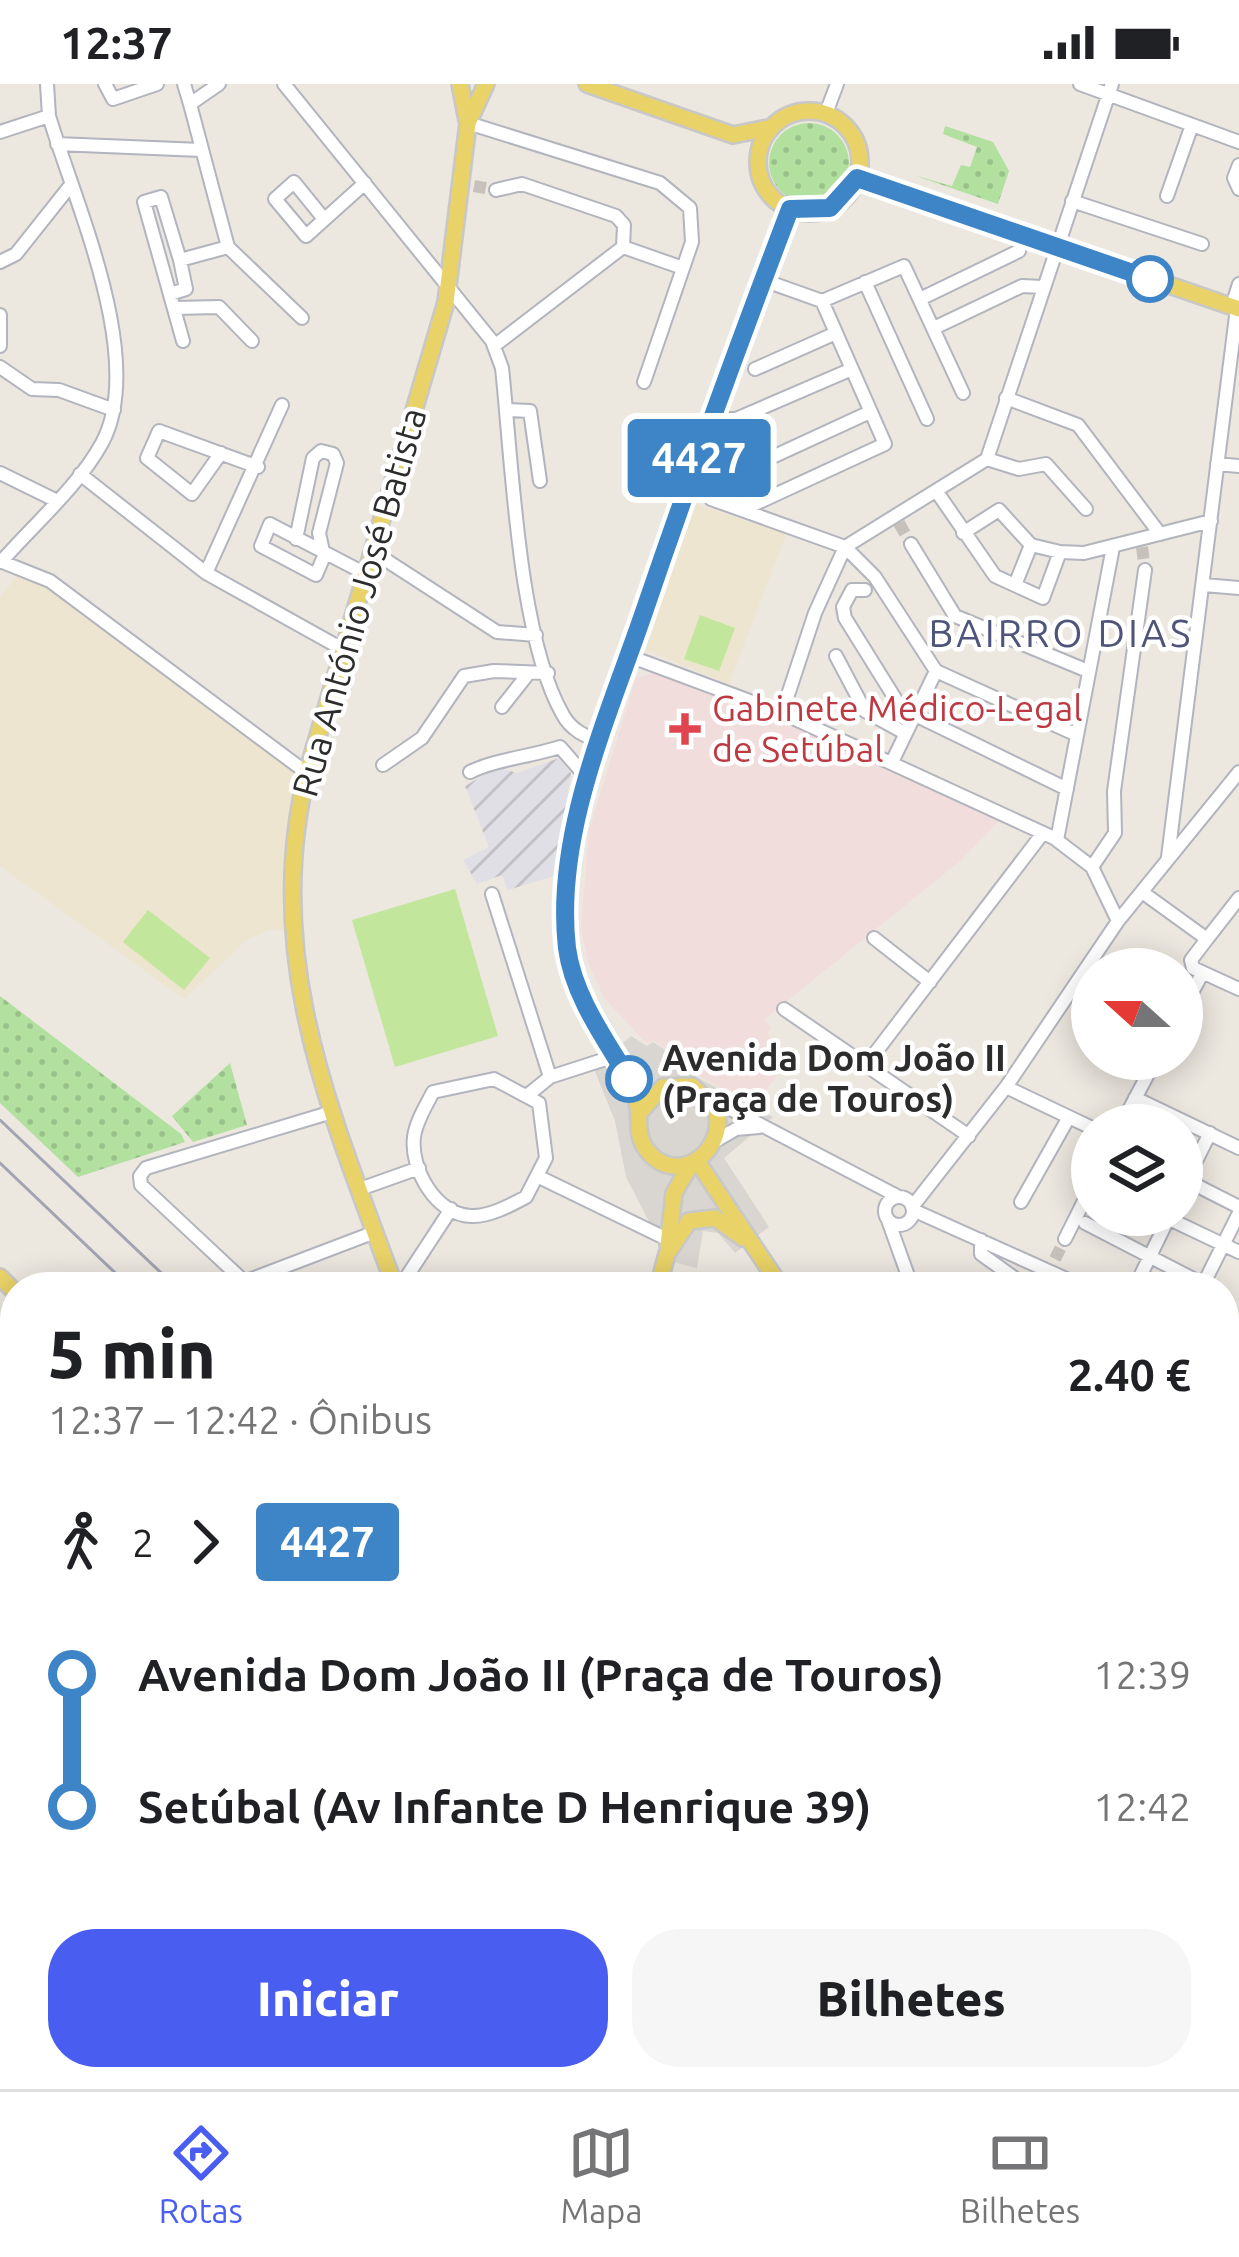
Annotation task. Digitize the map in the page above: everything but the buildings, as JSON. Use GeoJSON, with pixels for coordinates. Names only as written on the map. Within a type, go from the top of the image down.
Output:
{"type":"FeatureCollection","features":[{"type":"Feature","properties":{"kind":"main road","name":"Rua António José Batista"},"geometry":{"type":"LineString","coordinates":[[391,1272],[310,1051],[297,971],[296,838],[307,773],[448,290],[468,184],[468,123],[460,84]]}},
{"type":"Feature","properties":{"kind":"main road","name":"Rua António José Batista"},"geometry":{"type":"LineString","coordinates":[[468,123],[486,84]]}},
{"type":"Feature","properties":{"kind":"main road"},"geometry":{"type":"LineString","coordinates":[[587,84],[733,135],[762,133],[800,111],[826,113],[853,135],[859,152],[857,178],[830,208],[790,209],[767,191],[758,163],[733,135]]}},
{"type":"Feature","properties":{"kind":"main road"},"geometry":{"type":"LineString","coordinates":[[758,163],[760,146],[776,123]]}},
{"type":"Feature","properties":{"kind":"main road"},"geometry":{"type":"LineString","coordinates":[[857,178],[1236,308]]}},
{"type":"Feature","properties":{"kind":"main road"},"geometry":{"type":"LineString","coordinates":[[674,1193],[662,1162],[641,1142],[640,1112],[575,978],[566,933],[571,863],[600,742],[790,209]]}},
{"type":"Feature","properties":{"kind":"main road"},"geometry":{"type":"LineString","coordinates":[[617,1059],[663,1087],[687,1084],[708,1096],[719,1117],[714,1144],[717,1190]]}},
{"type":"Feature","properties":{"kind":"main road"},"geometry":{"type":"LineString","coordinates":[[640,1112],[663,1087]]}},
{"type":"Feature","properties":{"kind":"main road"},"geometry":{"type":"LineString","coordinates":[[662,1272],[674,1193],[714,1144]]}},
{"type":"Feature","properties":{"kind":"main road"},"geometry":{"type":"LineString","coordinates":[[662,1162],[694,1163],[772,1272]]}},
{"type":"Feature","properties":{"kind":"main road"},"geometry":{"type":"LineString","coordinates":[[668,1247],[682,1228],[698,1218],[715,1219],[754,1247]]}},
{"type":"Feature","properties":{"kind":"street"},"geometry":{"type":"LineString","coordinates":[[47,84],[49,116],[115,332],[120,369],[103,442],[1,562],[50,581],[307,773]]}},
{"type":"Feature","properties":{"kind":"street"},"geometry":{"type":"LineString","coordinates":[[105,84],[112,98],[157,84]]}},
{"type":"Feature","properties":{"kind":"street"},"geometry":{"type":"LineString","coordinates":[[184,84],[228,247],[302,318]]}},
{"type":"Feature","properties":{"kind":"street"},"geometry":{"type":"LineString","coordinates":[[190,104],[219,84]]}},
{"type":"Feature","properties":{"kind":"street"},"geometry":{"type":"LineString","coordinates":[[284,84],[494,346],[536,635],[565,720],[600,742]]}},
{"type":"Feature","properties":{"kind":"street"},"geometry":{"type":"LineString","coordinates":[[826,113],[837,84]]}},
{"type":"Feature","properties":{"kind":"street"},"geometry":{"type":"LineString","coordinates":[[1080,84],[1110,89],[1239,142]]}},
{"type":"Feature","properties":{"kind":"street"},"geometry":{"type":"LineString","coordinates":[[782,713],[815,613],[845,547],[897,520],[987,459],[1110,89]]}},
{"type":"Feature","properties":{"kind":"street"},"geometry":{"type":"LineString","coordinates":[[0,132],[49,116]]}},
{"type":"Feature","properties":{"kind":"street"},"geometry":{"type":"LineString","coordinates":[[468,123],[619,167],[679,194],[694,224],[644,382]]}},
{"type":"Feature","properties":{"kind":"street"},"geometry":{"type":"LineString","coordinates":[[1167,196],[1192,125]]}},
{"type":"Feature","properties":{"kind":"street"},"geometry":{"type":"LineString","coordinates":[[57,144],[201,150]]}},
{"type":"Feature","properties":{"kind":"street"},"geometry":{"type":"LineString","coordinates":[[1239,165],[1234,178],[1239,190]]}},
{"type":"Feature","properties":{"kind":"street"},"geometry":{"type":"LineString","coordinates":[[324,219],[365,183]]}},
{"type":"Feature","properties":{"kind":"street"},"geometry":{"type":"LineString","coordinates":[[494,346],[622,247],[624,225],[616,216],[522,184],[496,190]]}},
{"type":"Feature","properties":{"kind":"street"},"geometry":{"type":"LineString","coordinates":[[0,262],[16,254],[70,186]]}},
{"type":"Feature","properties":{"kind":"street"},"geometry":{"type":"LineString","coordinates":[[172,301],[186,289],[161,197],[143,202],[183,341]]}},
{"type":"Feature","properties":{"kind":"street"},"geometry":{"type":"LineString","coordinates":[[1072,201],[1202,244]]}},
{"type":"Feature","properties":{"kind":"street"},"geometry":{"type":"LineString","coordinates":[[180,260],[228,247]]}},
{"type":"Feature","properties":{"kind":"street"},"geometry":{"type":"LineString","coordinates":[[622,247],[683,268]]}},
{"type":"Feature","properties":{"kind":"street"},"geometry":{"type":"LineString","coordinates":[[920,299],[1019,251]]}},
{"type":"Feature","properties":{"kind":"street"},"geometry":{"type":"LineString","coordinates":[[763,280],[821,301],[900,265],[963,393]]}},
{"type":"Feature","properties":{"kind":"street"},"geometry":{"type":"LineString","coordinates":[[865,282],[927,419]]}},
{"type":"Feature","properties":{"kind":"street"},"geometry":{"type":"LineString","coordinates":[[1168,857],[1176,826],[1239,284]]}},
{"type":"Feature","properties":{"kind":"street"},"geometry":{"type":"LineString","coordinates":[[934,328],[1022,286],[1042,287]]}},
{"type":"Feature","properties":{"kind":"street"},"geometry":{"type":"LineString","coordinates":[[172,301],[219,307],[252,340]]}},
{"type":"Feature","properties":{"kind":"street"},"geometry":{"type":"LineString","coordinates":[[741,511],[885,444],[821,301]]}},
{"type":"Feature","properties":{"kind":"street"},"geometry":{"type":"LineString","coordinates":[[0,315],[0,346]]}},
{"type":"Feature","properties":{"kind":"street"},"geometry":{"type":"LineString","coordinates":[[755,369],[836,333]]}},
{"type":"Feature","properties":{"kind":"street"},"geometry":{"type":"LineString","coordinates":[[0,367],[32,389],[48,394],[59,390],[114,410]]}},
{"type":"Feature","properties":{"kind":"street"},"geometry":{"type":"LineString","coordinates":[[712,419],[736,419],[852,369]]}},
{"type":"Feature","properties":{"kind":"street"},"geometry":{"type":"LineString","coordinates":[[1006,398],[1078,424],[1160,534]]}},
{"type":"Feature","properties":{"kind":"street"},"geometry":{"type":"LineString","coordinates":[[206,573],[258,467],[282,405]]}},
{"type":"Feature","properties":{"kind":"street"},"geometry":{"type":"LineString","coordinates":[[506,410],[530,411],[540,481]]}},
{"type":"Feature","properties":{"kind":"street"},"geometry":{"type":"LineString","coordinates":[[870,412],[718,482],[711,499],[845,547],[875,577],[935,671],[1077,735]]}},
{"type":"Feature","properties":{"kind":"street"},"geometry":{"type":"LineString","coordinates":[[221,453],[192,494],[147,458],[159,431],[221,453],[258,467]]}},
{"type":"Feature","properties":{"kind":"street"},"geometry":{"type":"LineString","coordinates":[[296,539],[313,458],[321,452],[333,454],[337,463],[319,533],[324,556],[316,575],[261,546],[270,524],[324,556],[366,574]]}},
{"type":"Feature","properties":{"kind":"street"},"geometry":{"type":"LineString","coordinates":[[987,459],[1019,469],[1046,464],[1086,509]]}},
{"type":"Feature","properties":{"kind":"street"},"geometry":{"type":"LineString","coordinates":[[1217,464],[1239,466]]}},
{"type":"Feature","properties":{"kind":"street"},"geometry":{"type":"LineString","coordinates":[[0,473],[55,500]]}},
{"type":"Feature","properties":{"kind":"street"},"geometry":{"type":"LineString","coordinates":[[80,474],[206,573],[344,650]]}},
{"type":"Feature","properties":{"kind":"street"},"geometry":{"type":"LineString","coordinates":[[938,492],[995,576],[1043,598],[1060,552]]}},
{"type":"Feature","properties":{"kind":"street"},"geometry":{"type":"LineString","coordinates":[[964,535],[999,510],[1031,544],[1060,552],[1142,543],[1210,520]]}},
{"type":"Feature","properties":{"kind":"street"},"geometry":{"type":"LineString","coordinates":[[911,544],[955,616],[1088,671]]}},
{"type":"Feature","properties":{"kind":"street"},"geometry":{"type":"LineString","coordinates":[[1015,585],[1031,544]]}},
{"type":"Feature","properties":{"kind":"street"},"geometry":{"type":"LineString","coordinates":[[866,1065],[1051,837],[1066,789],[1113,547]]}},
{"type":"Feature","properties":{"kind":"street"},"geometry":{"type":"LineString","coordinates":[[372,551],[497,632],[536,635]]}},
{"type":"Feature","properties":{"kind":"street"},"geometry":{"type":"LineString","coordinates":[[1092,867],[1115,833],[1114,791],[1145,570]]}},
{"type":"Feature","properties":{"kind":"street"},"geometry":{"type":"LineString","coordinates":[[1204,584],[1239,588]]}},
{"type":"Feature","properties":{"kind":"street"},"geometry":{"type":"LineString","coordinates":[[865,590],[852,590],[843,608],[845,618],[901,708],[1066,789]]}},
{"type":"Feature","properties":{"kind":"street"},"geometry":{"type":"LineString","coordinates":[[629,656],[782,713],[1051,837],[1092,867],[1118,921]]}},
{"type":"Feature","properties":{"kind":"street"},"geometry":{"type":"LineString","coordinates":[[836,656],[866,711],[904,732]]}},
{"type":"Feature","properties":{"kind":"street"},"geometry":{"type":"LineString","coordinates":[[383,764],[422,737],[464,676],[494,670],[548,673]]}},
{"type":"Feature","properties":{"kind":"street"},"geometry":{"type":"LineString","coordinates":[[892,762],[935,671]]}},
{"type":"Feature","properties":{"kind":"street"},"geometry":{"type":"LineString","coordinates":[[502,707],[528,674]]}},
{"type":"Feature","properties":{"kind":"street"},"geometry":{"type":"LineString","coordinates":[[470,772],[494,760],[508,764],[560,747],[588,779]]}},
{"type":"Feature","properties":{"kind":"street"},"geometry":{"type":"LineString","coordinates":[[886,1215],[903,1224],[1006,1087],[1118,921],[1239,772]]}},
{"type":"Feature","properties":{"kind":"street"},"geometry":{"type":"LineString","coordinates":[[1176,826],[1190,831]]}},
{"type":"Feature","properties":{"kind":"street"},"geometry":{"type":"LineString","coordinates":[[1142,892],[1207,939]]}},
{"type":"Feature","properties":{"kind":"street"},"geometry":{"type":"LineString","coordinates":[[492,894],[550,1076]]}},
{"type":"Feature","properties":{"kind":"street"},"geometry":{"type":"LineString","coordinates":[[1200,948],[1239,898]]}},
{"type":"Feature","properties":{"kind":"street"},"geometry":{"type":"LineString","coordinates":[[874,938],[930,982]]}},
{"type":"Feature","properties":{"kind":"street"},"geometry":{"type":"LineString","coordinates":[[1203,974],[1239,989]]}},
{"type":"Feature","properties":{"kind":"street"},"geometry":{"type":"LineString","coordinates":[[784,1009],[969,1136]]}},
{"type":"Feature","properties":{"kind":"street"},"geometry":{"type":"LineString","coordinates":[[529,1094],[550,1076],[617,1059]]}},
{"type":"Feature","properties":{"kind":"street"},"geometry":{"type":"LineString","coordinates":[[488,1079],[529,1094],[539,1103],[546,1158],[526,1197],[472,1216],[433,1196],[419,1168],[414,1135],[434,1092],[488,1079]]}},
{"type":"Feature","properties":{"kind":"street"},"geometry":{"type":"LineString","coordinates":[[1132,1104],[1144,1080]]}},
{"type":"Feature","properties":{"kind":"street"},"geometry":{"type":"LineString","coordinates":[[1006,1087],[1069,1117],[1021,1202]]}},
{"type":"Feature","properties":{"kind":"street"},"geometry":{"type":"LineString","coordinates":[[708,1096],[736,1117],[766,1127],[912,1208],[1062,1272]]}},
{"type":"Feature","properties":{"kind":"street"},"geometry":{"type":"LineString","coordinates":[[1135,1097],[1239,1148]]}},
{"type":"Feature","properties":{"kind":"street"},"geometry":{"type":"LineString","coordinates":[[234,1272],[141,1185],[146,1168],[332,1112]]}},
{"type":"Feature","properties":{"kind":"street"},"geometry":{"type":"LineString","coordinates":[[714,1144],[736,1130],[766,1127]]}},
{"type":"Feature","properties":{"kind":"street"},"geometry":{"type":"LineString","coordinates":[[1203,1145],[1210,1132]]}},
{"type":"Feature","properties":{"kind":"street"},"geometry":{"type":"LineString","coordinates":[[359,1189],[419,1168]]}},
{"type":"Feature","properties":{"kind":"street"},"geometry":{"type":"LineString","coordinates":[[537,1176],[668,1247]]}},
{"type":"Feature","properties":{"kind":"street"},"geometry":{"type":"LineString","coordinates":[[854,1178],[886,1215],[907,1272]]}},
{"type":"Feature","properties":{"kind":"street"},"geometry":{"type":"LineString","coordinates":[[928,1187],[933,1214]]}},
{"type":"Feature","properties":{"kind":"street"},"geometry":{"type":"LineString","coordinates":[[1203,1193],[1239,1210],[1210,1272]]}},
{"type":"Feature","properties":{"kind":"street"},"geometry":{"type":"LineString","coordinates":[[886,1215],[898,1197]]}},
{"type":"Feature","properties":{"kind":"street"},"geometry":{"type":"LineString","coordinates":[[407,1272],[451,1209]]}},
{"type":"Feature","properties":{"kind":"street"},"geometry":{"type":"LineString","coordinates":[[1065,1239],[1071,1227]]}},
{"type":"Feature","properties":{"kind":"street"},"geometry":{"type":"LineString","coordinates":[[277,1272],[375,1232]]}},
{"type":"Feature","properties":{"kind":"street"},"geometry":{"type":"LineString","coordinates":[[1203,1235],[1239,1252]]}},
{"type":"Feature","properties":{"kind":"street"},"geometry":{"type":"LineString","coordinates":[[1110,1236],[1177,1272]]}},
{"type":"Feature","properties":{"kind":"street"},"geometry":{"type":"LineString","coordinates":[[1142,1272],[1158,1236]]}},
{"type":"Feature","properties":{"kind":"street"},"geometry":{"type":"LineString","coordinates":[[981,1240],[981,1255],[1005,1272]]}},
{"type":"Feature","properties":{"kind":"shaded area"},"geometry":{"type":"Polygon","coordinates":[[[695,504],[786,534],[729,684],[644,649],[695,504]]]}},
{"type":"Feature","properties":{"kind":"shaded area"},"geometry":{"type":"Polygon","coordinates":[[[19,574],[33,576],[304,773],[292,930],[269,930],[247,940],[184,999],[0,866],[0,597],[19,574]]]}},
{"type":"Feature","properties":{"kind":"shaded area"},"geometry":{"type":"Polygon","coordinates":[[[654,673],[797,726],[999,821],[960,861],[765,1019],[771,1027],[767,1034],[791,1057],[754,1106],[702,1078],[653,1040],[646,1043],[604,998],[589,964],[581,929],[589,831],[636,678],[654,673]]]}},
{"type":"Feature","properties":{"kind":"shaded area"},"geometry":{"type":"Polygon","coordinates":[[[559,758],[571,773],[554,876],[508,890],[502,875],[477,884],[463,860],[489,847],[465,786],[497,767],[517,773],[559,758]]]}},
{"type":"Feature","properties":{"kind":"shaded area"},"geometry":{"type":"Polygon","coordinates":[[[631,1036],[647,1046],[653,1042],[694,1069],[696,1077],[773,1117],[724,1158],[769,1227],[735,1253],[718,1233],[703,1231],[697,1268],[656,1258],[660,1243],[626,1177],[615,1121],[594,1069],[631,1036]]]}},
{"type":"Feature","properties":{"kind":"green space"},"geometry":{"type":"Polygon","coordinates":[[[809,123],[838,134],[849,163],[838,192],[809,203],[780,192],[769,163],[780,134],[809,123]]]}},
{"type":"Feature","properties":{"kind":"green space"},"geometry":{"type":"Polygon","coordinates":[[[945,126],[993,142],[1009,171],[998,204],[913,175],[952,186],[961,165],[970,167],[977,147],[943,134],[945,126]]]}},
{"type":"Feature","properties":{"kind":"green space"},"geometry":{"type":"Polygon","coordinates":[[[700,615],[735,628],[719,671],[684,659],[700,615]]]}},
{"type":"Feature","properties":{"kind":"green space"},"geometry":{"type":"Polygon","coordinates":[[[455,889],[498,1036],[395,1067],[352,920],[455,889]]]}},
{"type":"Feature","properties":{"kind":"green space"},"geometry":{"type":"Polygon","coordinates":[[[148,910],[210,958],[184,990],[123,942],[148,910]]]}},
{"type":"Feature","properties":{"kind":"green space"},"geometry":{"type":"Polygon","coordinates":[[[0,996],[181,1134],[185,1142],[78,1177],[0,1103],[0,996]]]}},
{"type":"Feature","properties":{"kind":"green space"},"geometry":{"type":"Polygon","coordinates":[[[230,1063],[247,1125],[193,1142],[172,1116],[230,1063]]]}},
{"type":"Feature","properties":{"kind":"tunnel"},"geometry":{"type":"LineString","coordinates":[[474,186],[496,190]]}},
{"type":"Feature","properties":{"kind":"tunnel"},"geometry":{"type":"LineString","coordinates":[[899,523],[911,544]]}},
{"type":"Feature","properties":{"kind":"tunnel"},"geometry":{"type":"LineString","coordinates":[[1142,547],[1145,570]]}},
{"type":"Feature","properties":{"kind":"tunnel"},"geometry":{"type":"LineString","coordinates":[[1055,1259],[1065,1239]]}},
{"type":"Feature","properties":{"kind":"railway"},"geometry":{"type":"LineString","coordinates":[[0,1120],[160,1272]]}},
{"type":"Feature","properties":{"kind":"railway"},"geometry":{"type":"LineString","coordinates":[[0,1163],[114,1272]]}},
{"type":"Feature","properties":{"kind":"bus line","name":"4427"},"geometry":{"type":"LineString","coordinates":[[629,1079],[582,996],[568,956],[565,916],[579,817],[656,576],[790,209],[806,213],[830,208],[844,199],[857,178],[1150,279]]}},
{"type":"Feature","properties":{"kind":"place","name":"Gabinete Médico-Legal de Setúbal"},"geometry":{"type":"Point","coordinates":[685,729]}},
{"type":"Feature","properties":{"kind":"place","name":"Avenida Dom João II (Praça de Touros)"},"geometry":{"type":"Point","coordinates":[629,1079]}},
{"type":"Feature","properties":{"kind":"district","name":"BAIRRO DIAS"},"geometry":{"type":"Point","coordinates":[1061,633]}}]}
